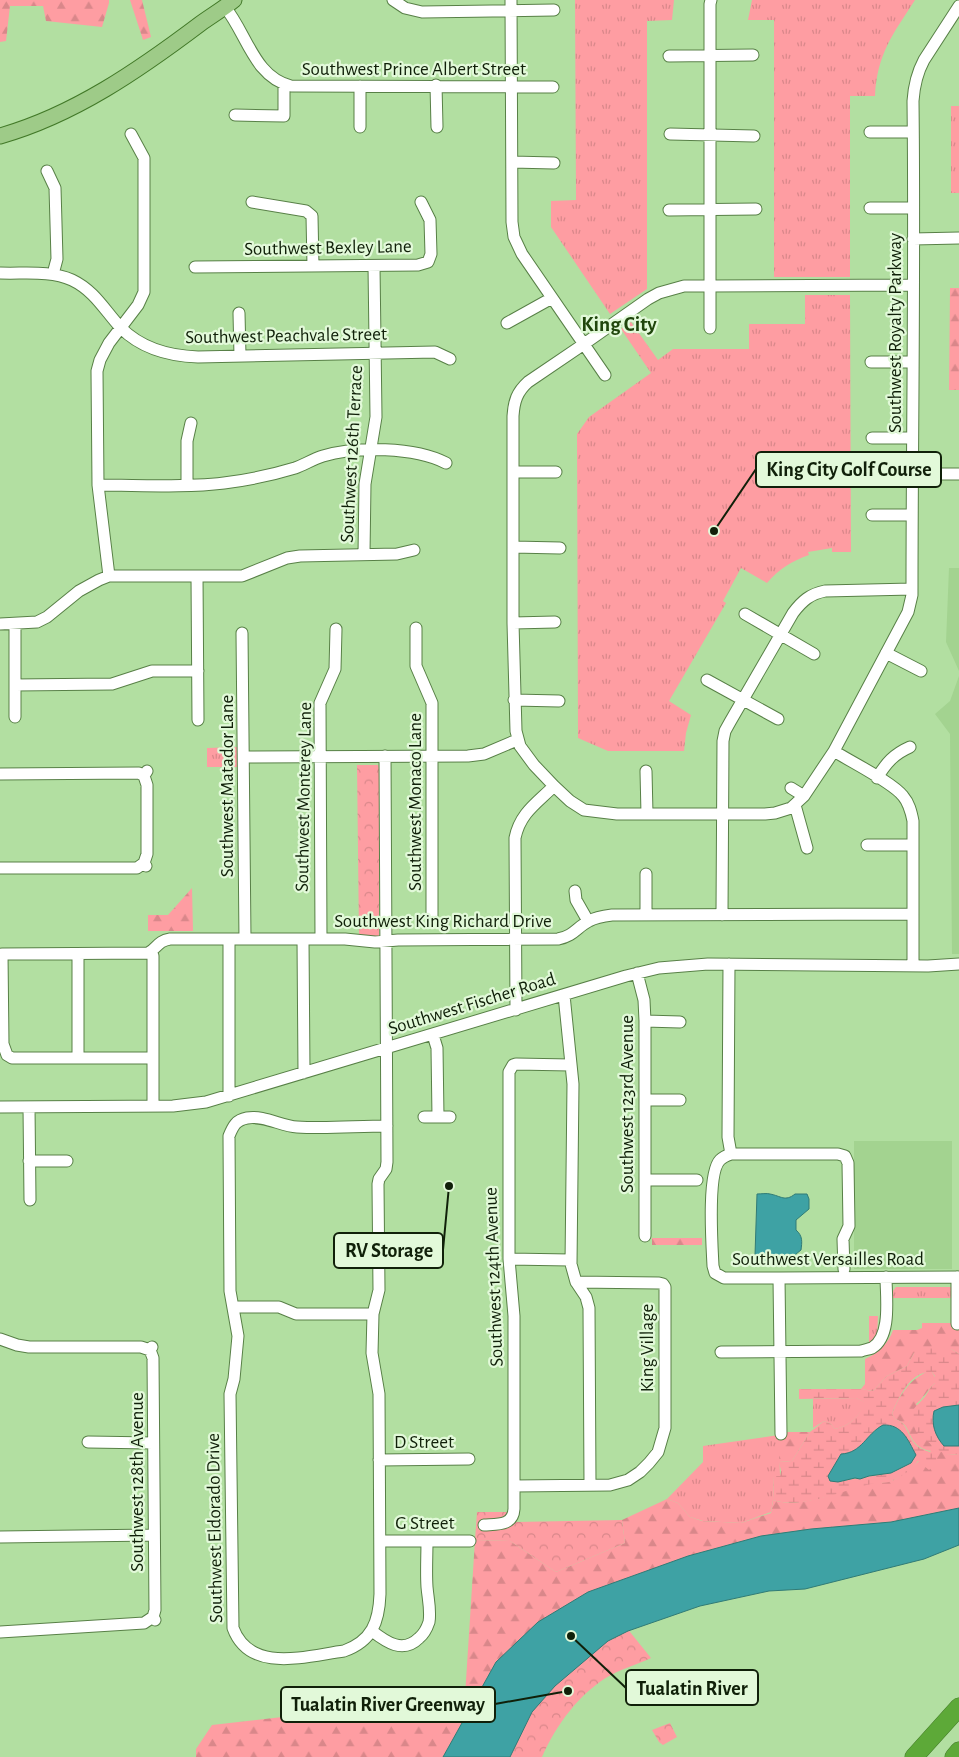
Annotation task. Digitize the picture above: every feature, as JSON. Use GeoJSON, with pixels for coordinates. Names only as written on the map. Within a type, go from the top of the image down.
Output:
{"type":"FeatureCollection","features":[{"type":"Feature","properties":{"kind":"highway"},"geometry":{"type":"LineString","coordinates":[[914,1757],[959,1707]]}},
{"type":"Feature","properties":{"kind":"highway"},"geometry":{"type":"LineString","coordinates":[[954,1757],[959,1752]]}},
{"type":"Feature","properties":{"kind":"main road"},"geometry":{"type":"LineString","coordinates":[[0,136],[44,121],[80,103],[151,60],[230,4]]}},
{"type":"Feature","properties":{"kind":"street"},"geometry":{"type":"LineString","coordinates":[[393,0],[405,8],[422,12],[511,6],[554,10]]}},
{"type":"Feature","properties":{"kind":"street"},"geometry":{"type":"LineString","coordinates":[[710,328],[709,56],[711,0]]}},
{"type":"Feature","properties":{"kind":"street","name":"Southwest Prince Albert Street"},"geometry":{"type":"LineString","coordinates":[[230,4],[234,18],[265,72],[284,84],[300,86],[436,85],[553,87]]}},
{"type":"Feature","properties":{"kind":"street"},"geometry":{"type":"LineString","coordinates":[[511,6],[514,237],[522,254],[605,375]]}},
{"type":"Feature","properties":{"kind":"street","name":"Southwest Royalty Parkway"},"geometry":{"type":"LineString","coordinates":[[517,740],[534,765],[570,801],[584,810],[600,813],[775,813],[795,805],[804,796],[834,751],[908,612],[912,601],[914,90],[920,69],[959,8]]}},
{"type":"Feature","properties":{"kind":"street"},"geometry":{"type":"LineString","coordinates":[[668,56],[753,55]]}},
{"type":"Feature","properties":{"kind":"street"},"geometry":{"type":"LineString","coordinates":[[235,115],[284,116],[284,84]]}},
{"type":"Feature","properties":{"kind":"street"},"geometry":{"type":"LineString","coordinates":[[436,85],[436,127]]}},
{"type":"Feature","properties":{"kind":"street"},"geometry":{"type":"LineString","coordinates":[[360,86],[360,127]]}},
{"type":"Feature","properties":{"kind":"street"},"geometry":{"type":"LineString","coordinates":[[870,132],[913,132]]}},
{"type":"Feature","properties":{"kind":"street"},"geometry":{"type":"LineString","coordinates":[[109,576],[98,485],[97,371],[100,360],[109,343],[138,305],[145,286],[144,158],[131,134]]}},
{"type":"Feature","properties":{"kind":"street"},"geometry":{"type":"LineString","coordinates":[[670,134],[754,136]]}},
{"type":"Feature","properties":{"kind":"street"},"geometry":{"type":"LineString","coordinates":[[512,162],[554,163]]}},
{"type":"Feature","properties":{"kind":"street"},"geometry":{"type":"LineString","coordinates":[[47,171],[55,188],[57,259],[53,274]]}},
{"type":"Feature","properties":{"kind":"street"},"geometry":{"type":"LineString","coordinates":[[252,202],[306,211],[312,216],[313,266]]}},
{"type":"Feature","properties":{"kind":"street","name":"Southwest Bexley Lane"},"geometry":{"type":"LineString","coordinates":[[195,267],[418,265],[428,262],[431,254],[430,220],[421,202]]}},
{"type":"Feature","properties":{"kind":"street"},"geometry":{"type":"LineString","coordinates":[[870,208],[913,208]]}},
{"type":"Feature","properties":{"kind":"street"},"geometry":{"type":"LineString","coordinates":[[669,210],[756,210]]}},
{"type":"Feature","properties":{"kind":"street"},"geometry":{"type":"LineString","coordinates":[[913,239],[959,238]]}},
{"type":"Feature","properties":{"kind":"street","name":"Southwest 126th Terrace"},"geometry":{"type":"LineString","coordinates":[[364,554],[365,484],[376,417],[374,266]]}},
{"type":"Feature","properties":{"kind":"street","name":"Southwest Peachvale Street"},"geometry":{"type":"LineString","coordinates":[[0,273],[53,274],[73,281],[92,293],[121,328],[145,346],[171,354],[198,357],[435,352],[450,359]]}},
{"type":"Feature","properties":{"kind":"street"},"geometry":{"type":"LineString","coordinates":[[245,757],[468,756],[484,754],[517,740],[514,700],[513,623],[513,416],[515,398],[520,389],[528,382],[648,298],[684,286],[913,286]]}},
{"type":"Feature","properties":{"kind":"street"},"geometry":{"type":"LineString","coordinates":[[507,323],[552,298]]}},
{"type":"Feature","properties":{"kind":"street"},"geometry":{"type":"LineString","coordinates":[[239,313],[240,356]]}},
{"type":"Feature","properties":{"kind":"street"},"geometry":{"type":"LineString","coordinates":[[871,362],[913,362]]}},
{"type":"Feature","properties":{"kind":"street"},"geometry":{"type":"LineString","coordinates":[[187,485],[187,441],[191,423]]}},
{"type":"Feature","properties":{"kind":"street"},"geometry":{"type":"LineString","coordinates":[[872,438],[912,438]]}},
{"type":"Feature","properties":{"kind":"street"},"geometry":{"type":"LineString","coordinates":[[98,485],[222,484],[296,468],[322,456],[353,451],[420,453],[434,456],[446,463]]}},
{"type":"Feature","properties":{"kind":"street"},"geometry":{"type":"LineString","coordinates":[[513,472],[556,472]]}},
{"type":"Feature","properties":{"kind":"street"},"geometry":{"type":"LineString","coordinates":[[912,474],[959,474]]}},
{"type":"Feature","properties":{"kind":"street"},"geometry":{"type":"LineString","coordinates":[[872,515],[912,515]]}},
{"type":"Feature","properties":{"kind":"street"},"geometry":{"type":"LineString","coordinates":[[513,547],[560,548]]}},
{"type":"Feature","properties":{"kind":"street"},"geometry":{"type":"LineString","coordinates":[[0,624],[37,622],[47,617],[79,591],[109,576],[242,576],[287,558],[300,556],[397,554],[414,550]]}},
{"type":"Feature","properties":{"kind":"street"},"geometry":{"type":"LineString","coordinates":[[197,576],[198,720]]}},
{"type":"Feature","properties":{"kind":"street"},"geometry":{"type":"LineString","coordinates":[[722,915],[723,742],[725,730],[742,700],[800,603],[815,593],[837,589],[912,589]]}},
{"type":"Feature","properties":{"kind":"street"},"geometry":{"type":"LineString","coordinates":[[745,614],[814,654]]}},
{"type":"Feature","properties":{"kind":"street"},"geometry":{"type":"LineString","coordinates":[[513,623],[555,622]]}},
{"type":"Feature","properties":{"kind":"street"},"geometry":{"type":"LineString","coordinates":[[15,624],[15,717]]}},
{"type":"Feature","properties":{"kind":"street","name":"Southwest Monaco Lane"},"geometry":{"type":"LineString","coordinates":[[416,628],[416,666],[432,703],[432,919]]}},
{"type":"Feature","properties":{"kind":"street","name":"Southwest Monterey Lane"},"geometry":{"type":"LineString","coordinates":[[321,939],[320,703],[335,669],[336,629]]}},
{"type":"Feature","properties":{"kind":"street","name":"Southwest Matador Lane"},"geometry":{"type":"LineString","coordinates":[[242,633],[245,757],[245,939]]}},
{"type":"Feature","properties":{"kind":"street"},"geometry":{"type":"LineString","coordinates":[[886,652],[921,671]]}},
{"type":"Feature","properties":{"kind":"street"},"geometry":{"type":"LineString","coordinates":[[15,685],[112,684],[147,672],[198,671]]}},
{"type":"Feature","properties":{"kind":"street"},"geometry":{"type":"LineString","coordinates":[[707,680],[778,719]]}},
{"type":"Feature","properties":{"kind":"street"},"geometry":{"type":"LineString","coordinates":[[514,700],[558,700]]}},
{"type":"Feature","properties":{"kind":"street"},"geometry":{"type":"LineString","coordinates":[[877,778],[887,762],[898,753],[910,747]]}},
{"type":"Feature","properties":{"kind":"street"},"geometry":{"type":"LineString","coordinates":[[834,751],[891,785],[902,795],[910,807],[913,820],[913,966]]}},
{"type":"Feature","properties":{"kind":"street","name":"Southwest Eldorado Drive"},"geometry":{"type":"LineString","coordinates":[[385,756],[387,942],[386,1049],[387,1126],[387,1162],[386,1169],[381,1174],[378,1184],[379,1290],[373,1314],[372,1353],[379,1394],[379,1616],[372,1631],[354,1648],[281,1660],[270,1658],[244,1647],[232,1628],[230,1394],[234,1380],[238,1346],[234,1307],[230,1290],[229,1136],[234,1125],[240,1120],[253,1117],[296,1127],[387,1126]]}},
{"type":"Feature","properties":{"kind":"street"},"geometry":{"type":"LineString","coordinates":[[646,771],[647,814]]}},
{"type":"Feature","properties":{"kind":"street"},"geometry":{"type":"LineString","coordinates":[[0,774],[139,773],[146,774],[147,785],[147,854],[145,864],[137,868],[0,868]]}},
{"type":"Feature","properties":{"kind":"street"},"geometry":{"type":"LineString","coordinates":[[516,1010],[515,838],[518,825],[524,816],[554,786]]}},
{"type":"Feature","properties":{"kind":"street"},"geometry":{"type":"LineString","coordinates":[[791,788],[804,796]]}},
{"type":"Feature","properties":{"kind":"street"},"geometry":{"type":"LineString","coordinates":[[795,805],[807,848]]}},
{"type":"Feature","properties":{"kind":"street"},"geometry":{"type":"LineString","coordinates":[[867,845],[913,846]]}},
{"type":"Feature","properties":{"kind":"street"},"geometry":{"type":"LineString","coordinates":[[646,874],[646,915]]}},
{"type":"Feature","properties":{"kind":"street"},"geometry":{"type":"LineString","coordinates":[[575,891],[576,900],[588,921]]}},
{"type":"Feature","properties":{"kind":"street","name":"Southwest King Richard Drive"},"geometry":{"type":"LineString","coordinates":[[1,1044],[2,954],[148,953],[165,940],[321,939],[387,942],[398,940],[565,937],[572,934],[588,921],[612,915],[913,914]]}},
{"type":"Feature","properties":{"kind":"street"},"geometry":{"type":"LineString","coordinates":[[229,939],[229,1096]]}},
{"type":"Feature","properties":{"kind":"street"},"geometry":{"type":"LineString","coordinates":[[303,939],[304,1073]]}},
{"type":"Feature","properties":{"kind":"street"},"geometry":{"type":"LineString","coordinates":[[151,952],[153,956],[153,1106]]}},
{"type":"Feature","properties":{"kind":"street"},"geometry":{"type":"LineString","coordinates":[[78,954],[78,1058]]}},
{"type":"Feature","properties":{"kind":"street"},"geometry":{"type":"LineString","coordinates":[[729,964],[728,1137],[730,1154],[838,1154],[845,1156],[848,1163],[849,1226],[843,1239],[844,1269]]}},
{"type":"Feature","properties":{"kind":"street","name":"Southwest Fischer Road"},"geometry":{"type":"LineString","coordinates":[[0,1107],[191,1104],[229,1096],[637,973],[679,965],[913,966],[959,964]]}},
{"type":"Feature","properties":{"kind":"street","name":"Southwest 123rd Avenue"},"geometry":{"type":"LineString","coordinates":[[637,973],[644,1000],[645,1021],[645,1236]]}},
{"type":"Feature","properties":{"kind":"street"},"geometry":{"type":"LineString","coordinates":[[564,995],[573,1084],[572,1251],[570,1260],[576,1282],[586,1297],[589,1308],[590,1486]]}},
{"type":"Feature","properties":{"kind":"street"},"geometry":{"type":"LineString","coordinates":[[645,1021],[680,1022]]}},
{"type":"Feature","properties":{"kind":"street"},"geometry":{"type":"LineString","coordinates":[[433,1035],[437,1048],[438,1117]]}},
{"type":"Feature","properties":{"kind":"street"},"geometry":{"type":"LineString","coordinates":[[1,1044],[7,1055],[12,1058],[153,1058]]}},
{"type":"Feature","properties":{"kind":"street","name":"Southwest 124th Avenue"},"geometry":{"type":"LineString","coordinates":[[484,1525],[506,1523],[514,1514],[514,1316],[509,1259],[508,1076],[511,1068],[516,1064],[570,1064]]}},
{"type":"Feature","properties":{"kind":"street"},"geometry":{"type":"LineString","coordinates":[[645,1100],[680,1100]]}},
{"type":"Feature","properties":{"kind":"street"},"geometry":{"type":"LineString","coordinates":[[29,1107],[30,1200]]}},
{"type":"Feature","properties":{"kind":"street"},"geometry":{"type":"LineString","coordinates":[[424,1117],[450,1117]]}},
{"type":"Feature","properties":{"kind":"street","name":"Southwest Versailles Road"},"geometry":{"type":"LineString","coordinates":[[730,1154],[720,1160],[712,1187],[713,1266],[715,1273],[724,1278],[958,1277]]}},
{"type":"Feature","properties":{"kind":"street"},"geometry":{"type":"LineString","coordinates":[[29,1161],[67,1161]]}},
{"type":"Feature","properties":{"kind":"street"},"geometry":{"type":"LineString","coordinates":[[645,1180],[697,1180]]}},
{"type":"Feature","properties":{"kind":"street"},"geometry":{"type":"LineString","coordinates":[[509,1259],[570,1260]]}},
{"type":"Feature","properties":{"kind":"street"},"geometry":{"type":"LineString","coordinates":[[721,1352],[861,1351],[872,1348],[881,1340],[886,1331],[886,1277]]}},
{"type":"Feature","properties":{"kind":"street"},"geometry":{"type":"LineString","coordinates":[[957,1324],[958,1277]]}},
{"type":"Feature","properties":{"kind":"street"},"geometry":{"type":"LineString","coordinates":[[779,1278],[781,1434]]}},
{"type":"Feature","properties":{"kind":"street","name":"King Village"},"geometry":{"type":"LineString","coordinates":[[514,1486],[610,1485],[628,1480],[649,1463],[658,1452],[662,1441],[665,1428],[665,1287],[659,1283],[576,1282]]}},
{"type":"Feature","properties":{"kind":"street"},"geometry":{"type":"LineString","coordinates":[[234,1307],[279,1307],[296,1314],[373,1314]]}},
{"type":"Feature","properties":{"kind":"street","name":"Southwest 128th Avenue"},"geometry":{"type":"LineString","coordinates":[[0,1339],[29,1347],[141,1347],[151,1349],[153,1358],[155,1610],[154,1619],[144,1623],[0,1632]]}},
{"type":"Feature","properties":{"kind":"street"},"geometry":{"type":"LineString","coordinates":[[88,1442],[153,1443]]}},
{"type":"Feature","properties":{"kind":"street","name":"D Street"},"geometry":{"type":"LineString","coordinates":[[379,1460],[469,1460]]}},
{"type":"Feature","properties":{"kind":"street"},"geometry":{"type":"LineString","coordinates":[[0,1536],[154,1535]]}},
{"type":"Feature","properties":{"kind":"street","name":"G Street"},"geometry":{"type":"LineString","coordinates":[[380,1541],[470,1541]]}},
{"type":"Feature","properties":{"kind":"street"},"geometry":{"type":"LineString","coordinates":[[372,1631],[388,1643],[402,1646],[415,1642],[425,1632],[430,1610],[427,1588],[427,1541]]}},
{"type":"Feature","properties":{"kind":"shaded area"},"geometry":{"type":"Polygon","coordinates":[[[949,568],[959,568],[959,671],[946,642],[949,568]]]}},
{"type":"Feature","properties":{"kind":"shaded area"},"geometry":{"type":"Polygon","coordinates":[[[959,676],[959,954],[952,954],[950,734],[935,714],[950,701],[959,676]]]}},
{"type":"Feature","properties":{"kind":"shaded area"},"geometry":{"type":"Polygon","coordinates":[[[854,1141],[952,1141],[952,1269],[854,1269],[854,1141]]]}},
{"type":"Feature","properties":{"kind":"green space"},"geometry":{"type":"Polygon","coordinates":[[[0,0],[109,0],[109,3],[102,27],[46,21],[43,6],[10,6],[6,41],[0,42],[0,0]]]}},
{"type":"Feature","properties":{"kind":"green space"},"geometry":{"type":"Polygon","coordinates":[[[130,0],[142,0],[151,37],[143,40],[130,0]]]}},
{"type":"Feature","properties":{"kind":"green space"},"geometry":{"type":"Polygon","coordinates":[[[575,0],[674,0],[672,20],[647,21],[647,289],[610,314],[551,227],[551,201],[576,200],[575,0]]]}},
{"type":"Feature","properties":{"kind":"green space"},"geometry":{"type":"Polygon","coordinates":[[[752,0],[915,0],[893,34],[883,56],[876,81],[875,96],[850,96],[850,277],[774,277],[774,20],[748,20],[752,0]]]}},
{"type":"Feature","properties":{"kind":"green space"},"geometry":{"type":"Polygon","coordinates":[[[951,106],[959,106],[959,193],[951,193],[951,106]]]}},
{"type":"Feature","properties":{"kind":"green space"},"geometry":{"type":"Polygon","coordinates":[[[950,288],[959,288],[959,390],[949,390],[950,288]]]}},
{"type":"Feature","properties":{"kind":"green space"},"geometry":{"type":"Polygon","coordinates":[[[805,295],[850,295],[851,552],[832,552],[832,548],[808,552],[809,555],[786,566],[767,583],[741,568],[723,601],[726,603],[669,701],[691,715],[684,751],[608,751],[578,738],[577,434],[589,417],[651,373],[621,329],[631,322],[658,360],[673,349],[749,349],[749,324],[805,324],[805,295]]]}},
{"type":"Feature","properties":{"kind":"green space"},"geometry":{"type":"Polygon","coordinates":[[[238,747],[238,767],[207,767],[207,748],[238,747]]]}},
{"type":"Feature","properties":{"kind":"green space"},"geometry":{"type":"Polygon","coordinates":[[[357,765],[378,765],[379,768],[379,937],[359,937],[357,765]]]}},
{"type":"Feature","properties":{"kind":"green space"},"geometry":{"type":"Polygon","coordinates":[[[192,888],[193,931],[148,931],[148,915],[168,915],[192,888]]]}},
{"type":"Feature","properties":{"kind":"green space"},"geometry":{"type":"Polygon","coordinates":[[[652,1238],[702,1238],[702,1245],[652,1245],[652,1238]]]}},
{"type":"Feature","properties":{"kind":"green space"},"geometry":{"type":"Polygon","coordinates":[[[896,1287],[952,1287],[952,1298],[893,1298],[893,1291],[896,1287]]]}},
{"type":"Feature","properties":{"kind":"green space"},"geometry":{"type":"Polygon","coordinates":[[[869,1316],[878,1316],[877,1336],[869,1343],[869,1316]]]}},
{"type":"Feature","properties":{"kind":"green space"},"geometry":{"type":"Polygon","coordinates":[[[922,1323],[952,1323],[952,1327],[959,1327],[959,1354],[951,1349],[914,1353],[907,1366],[887,1376],[873,1391],[861,1389],[865,1384],[865,1359],[882,1348],[893,1330],[917,1330],[922,1328],[922,1323]]]}},
{"type":"Feature","properties":{"kind":"green space"},"geometry":{"type":"Polygon","coordinates":[[[924,1347],[951,1349],[959,1354],[959,1405],[943,1407],[944,1446],[959,1446],[959,1454],[948,1455],[938,1450],[916,1432],[911,1413],[935,1383],[935,1376],[932,1372],[924,1373],[918,1375],[906,1386],[892,1414],[895,1419],[905,1426],[912,1441],[917,1446],[937,1456],[934,1466],[929,1470],[918,1461],[907,1472],[892,1481],[871,1484],[809,1501],[797,1503],[773,1500],[774,1476],[780,1476],[781,1471],[779,1462],[792,1461],[810,1432],[824,1421],[831,1424],[835,1429],[850,1423],[860,1412],[864,1402],[856,1398],[799,1399],[799,1389],[861,1389],[873,1391],[887,1376],[907,1366],[914,1353],[924,1347]],[[883,1425],[875,1430],[863,1445],[849,1454],[838,1482],[857,1478],[891,1473],[883,1425]]]}},
{"type":"Feature","properties":{"kind":"green space"},"geometry":{"type":"Polygon","coordinates":[[[926,1372],[932,1372],[935,1377],[935,1383],[916,1404],[948,1455],[959,1454],[959,1508],[891,1522],[811,1529],[761,1536],[688,1556],[652,1570],[496,1662],[443,1757],[196,1757],[196,1749],[212,1725],[465,1696],[475,1540],[510,1541],[556,1572],[625,1543],[622,1520],[667,1499],[678,1503],[690,1517],[702,1521],[741,1523],[771,1513],[773,1500],[784,1502],[809,1501],[872,1483],[895,1479],[931,1451],[917,1445],[905,1426],[895,1419],[892,1414],[905,1390],[914,1380],[926,1372]]]}},
{"type":"Feature","properties":{"kind":"green space"},"geometry":{"type":"Polygon","coordinates":[[[856,1398],[865,1402],[860,1412],[850,1423],[835,1429],[831,1424],[824,1421],[813,1428],[813,1399],[856,1398]]]}},
{"type":"Feature","properties":{"kind":"green space"},"geometry":{"type":"Polygon","coordinates":[[[784,1432],[810,1432],[792,1461],[779,1462],[779,1435],[784,1432]]]}},
{"type":"Feature","properties":{"kind":"green space"},"geometry":{"type":"Polygon","coordinates":[[[779,1435],[780,1476],[774,1476],[771,1512],[741,1523],[703,1521],[690,1517],[678,1503],[667,1499],[703,1462],[703,1446],[779,1435]]]}},
{"type":"Feature","properties":{"kind":"green space"},"geometry":{"type":"Polygon","coordinates":[[[477,1512],[517,1512],[516,1522],[622,1520],[625,1543],[556,1572],[510,1541],[475,1540],[477,1512]]]}},
{"type":"Feature","properties":{"kind":"green space"},"geometry":{"type":"Polygon","coordinates":[[[626,1627],[651,1658],[611,1675],[589,1690],[562,1721],[542,1757],[505,1757],[518,1732],[552,1683],[626,1627]]]}},
{"type":"Feature","properties":{"kind":"green space"},"geometry":{"type":"Polygon","coordinates":[[[670,1723],[677,1737],[663,1745],[652,1730],[670,1723]]]}},
{"type":"Feature","properties":{"kind":"water"},"geometry":{"type":"Polygon","coordinates":[[[757,1194],[769,1194],[788,1198],[795,1194],[807,1194],[809,1209],[796,1220],[796,1230],[802,1239],[801,1250],[789,1259],[770,1261],[755,1255],[757,1194]]]}},
{"type":"Feature","properties":{"kind":"water"},"geometry":{"type":"Polygon","coordinates":[[[959,1405],[959,1446],[944,1446],[934,1430],[934,1411],[943,1407],[959,1405]]]}},
{"type":"Feature","properties":{"kind":"water"},"geometry":{"type":"Polygon","coordinates":[[[883,1425],[895,1427],[904,1434],[916,1455],[911,1463],[891,1473],[838,1482],[830,1481],[828,1476],[841,1454],[848,1453],[859,1447],[883,1425]]]}},
{"type":"Feature","properties":{"kind":"water"},"geometry":{"type":"Polygon","coordinates":[[[959,1508],[959,1545],[924,1559],[805,1589],[769,1591],[700,1606],[628,1631],[608,1641],[555,1686],[532,1712],[510,1757],[443,1757],[496,1662],[538,1622],[588,1592],[688,1556],[761,1536],[811,1529],[891,1522],[959,1508]]]}},
{"type":"Feature","properties":{"kind":"place","name":"King City Golf Course"},"geometry":{"type":"Point","coordinates":[714,531]}},
{"type":"Feature","properties":{"kind":"place","name":"RV Storage"},"geometry":{"type":"Point","coordinates":[449,1186]}},
{"type":"Feature","properties":{"kind":"place","name":"Tualatin River"},"geometry":{"type":"Point","coordinates":[571,1636]}},
{"type":"Feature","properties":{"kind":"place","name":"Tualatin River Greenway"},"geometry":{"type":"Point","coordinates":[568,1691]}},
{"type":"Feature","properties":{"kind":"district","name":"King City"},"geometry":{"type":"Point","coordinates":[619,324]}}]}
